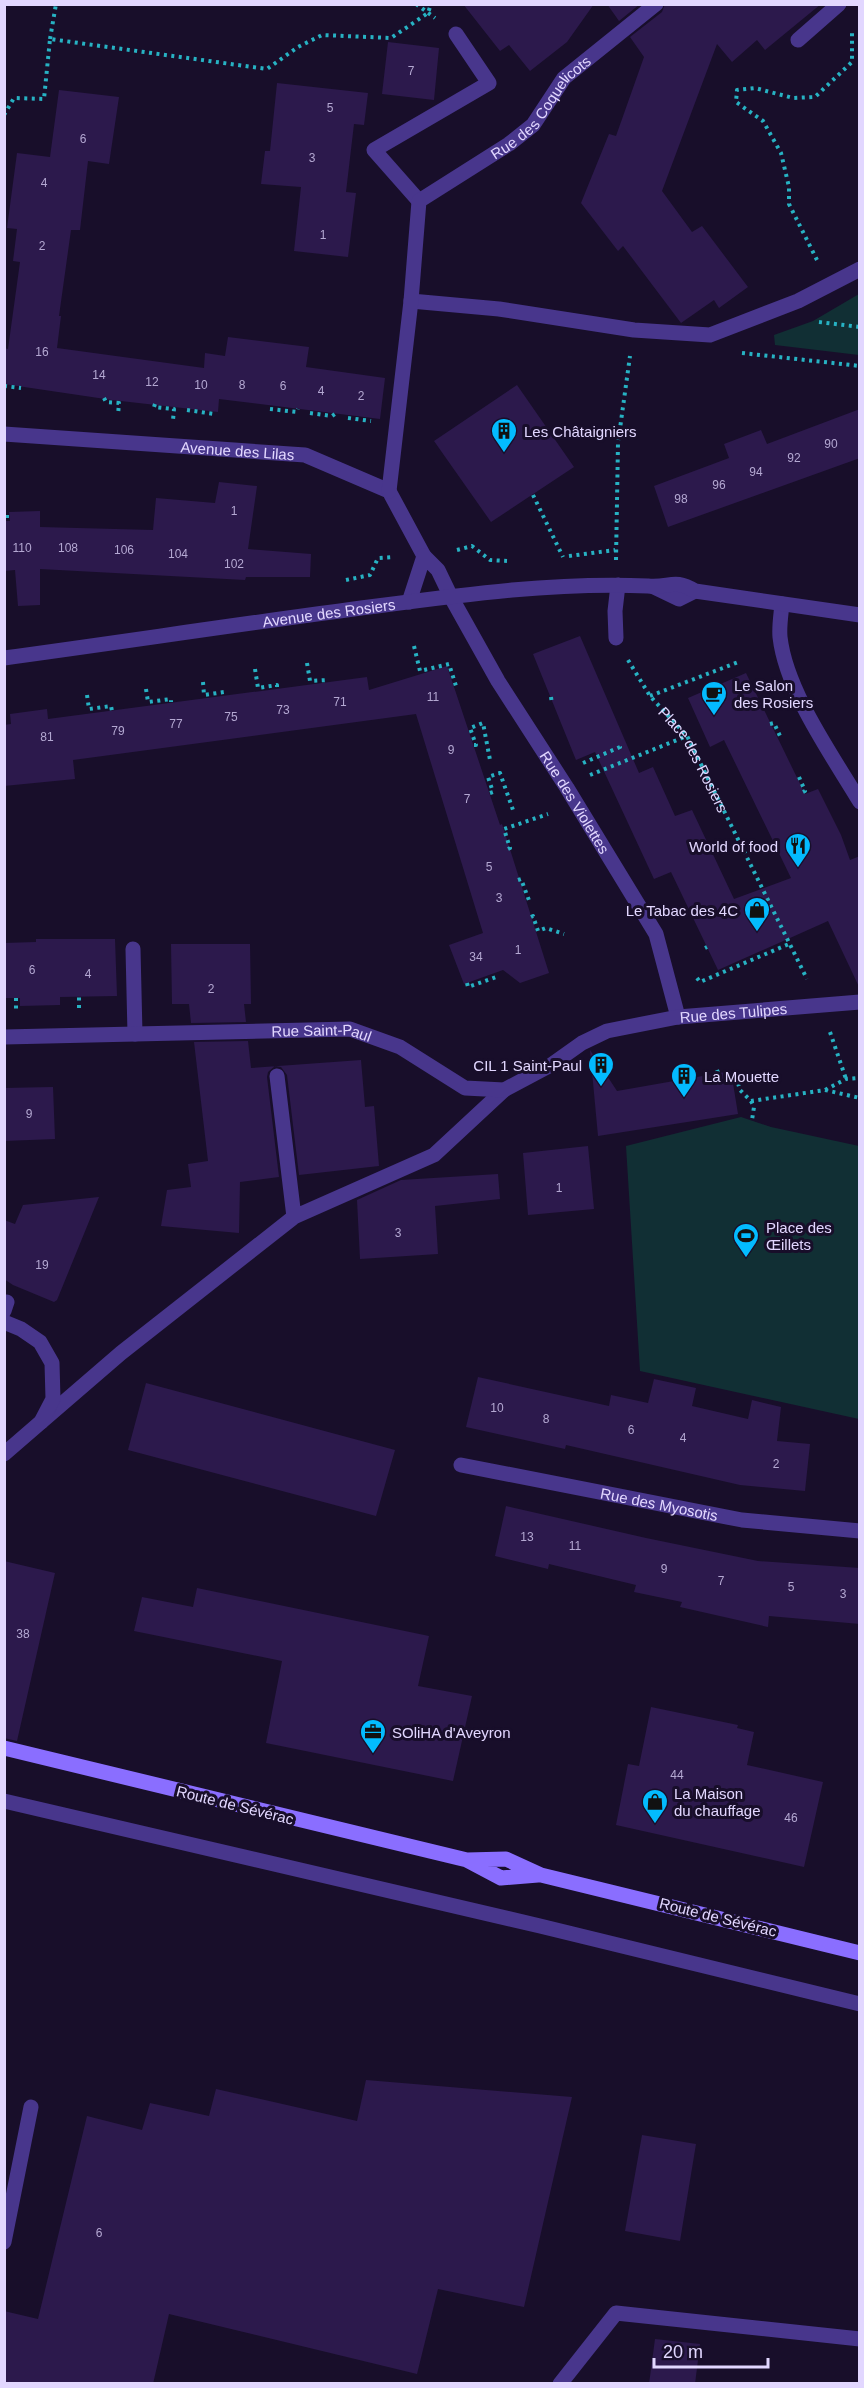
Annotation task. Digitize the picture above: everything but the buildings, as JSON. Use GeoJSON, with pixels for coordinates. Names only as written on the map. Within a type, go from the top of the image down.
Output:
{"type":"FeatureCollection","features":[{"type":"Feature","properties":{"kind":"main road","name":"Route de Sévérac"},"geometry":{"type":"LineString","coordinates":[[4,1748],[467,1860],[506,1859],[541,1875],[860,1953]]}},
{"type":"Feature","properties":{"kind":"street","name":"Rue des Coquelicots"},"geometry":{"type":"LineString","coordinates":[[419,201],[508,144],[532,125],[564,78],[656,4]]}},
{"type":"Feature","properties":{"kind":"street"},"geometry":{"type":"LineString","coordinates":[[798,40],[839,4]]}},
{"type":"Feature","properties":{"kind":"street"},"geometry":{"type":"LineString","coordinates":[[451,597],[438,570],[424,556],[389,491],[411,301],[419,201],[374,150],[489,83],[456,34]]}},
{"type":"Feature","properties":{"kind":"street"},"geometry":{"type":"LineString","coordinates":[[411,301],[500,309],[634,330],[710,335],[798,301],[860,269]]}},
{"type":"Feature","properties":{"kind":"street","name":"Avenue des Lilas"},"geometry":{"type":"LineString","coordinates":[[4,434],[305,455],[389,491]]}},
{"type":"Feature","properties":{"kind":"street"},"geometry":{"type":"LineString","coordinates":[[409,602],[424,556]]}},
{"type":"Feature","properties":{"kind":"street"},"geometry":{"type":"LineString","coordinates":[[616,638],[615,611],[618,585]]}},
{"type":"Feature","properties":{"kind":"street","name":"Avenue des Rosiers"},"geometry":{"type":"LineString","coordinates":[[4,658],[409,602],[521,589],[618,585],[654,587],[679,599],[695,591],[860,615]]}},
{"type":"Feature","properties":{"kind":"street","name":"Rue des Violettes"},"geometry":{"type":"LineString","coordinates":[[451,597],[498,681],[567,788],[656,934],[678,1017]]}},
{"type":"Feature","properties":{"kind":"street"},"geometry":{"type":"LineString","coordinates":[[782,604],[780,635],[785,661],[804,707],[860,802]]}},
{"type":"Feature","properties":{"kind":"street"},"geometry":{"type":"LineString","coordinates":[[133,949],[135,1034]]}},
{"type":"Feature","properties":{"kind":"street","name":"Rue des Tulipes"},"geometry":{"type":"LineString","coordinates":[[504,1090],[551,1065],[582,1043],[607,1031],[678,1017],[860,1002]]}},
{"type":"Feature","properties":{"kind":"street","name":"Rue Saint-Paul"},"geometry":{"type":"LineString","coordinates":[[4,1037],[350,1029],[400,1047],[465,1088],[504,1090]]}},
{"type":"Feature","properties":{"kind":"street"},"geometry":{"type":"LineString","coordinates":[[277,1076],[294,1217]]}},
{"type":"Feature","properties":{"kind":"street"},"geometry":{"type":"LineString","coordinates":[[4,1454],[121,1353],[294,1217],[434,1155],[504,1090]]}},
{"type":"Feature","properties":{"kind":"street"},"geometry":{"type":"LineString","coordinates":[[4,1322],[21,1329],[40,1342],[52,1363],[53,1399],[41,1422]]}},
{"type":"Feature","properties":{"kind":"street","name":"Rue des Myosotis"},"geometry":{"type":"LineString","coordinates":[[461,1465],[742,1520],[860,1531]]}},
{"type":"Feature","properties":{"kind":"street"},"geometry":{"type":"LineString","coordinates":[[4,1801],[540,1926],[860,2004]]}},
{"type":"Feature","properties":{"kind":"street"},"geometry":{"type":"LineString","coordinates":[[4,2242],[32,2107]]}},
{"type":"Feature","properties":{"kind":"street"},"geometry":{"type":"LineString","coordinates":[[560,2384],[616,2313],[860,2339]]}},
{"type":"Feature","properties":{"kind":"path"},"geometry":{"type":"LineString","coordinates":[[4,115],[14,99],[44,99],[56,4]]}},
{"type":"Feature","properties":{"kind":"path"},"geometry":{"type":"LineString","coordinates":[[50,39],[267,69],[298,47],[322,35],[391,38],[428,13],[431,4]]}},
{"type":"Feature","properties":{"kind":"path"},"geometry":{"type":"LineString","coordinates":[[830,284],[789,204],[789,187],[781,153],[763,121],[736,102],[737,90],[755,88],[793,99],[815,97],[852,62],[852,27]]}},
{"type":"Feature","properties":{"kind":"path"},"geometry":{"type":"LineString","coordinates":[[813,321],[860,327]]}},
{"type":"Feature","properties":{"kind":"path"},"geometry":{"type":"LineString","coordinates":[[618,585],[615,550],[618,443],[634,330]]}},
{"type":"Feature","properties":{"kind":"path"},"geometry":{"type":"LineString","coordinates":[[710,335],[716,350],[860,366]]}},
{"type":"Feature","properties":{"kind":"path"},"geometry":{"type":"LineString","coordinates":[[4,386],[21,388]]}},
{"type":"Feature","properties":{"kind":"path"},"geometry":{"type":"LineString","coordinates":[[104,399],[106,402],[119,403],[118,411]]}},
{"type":"Feature","properties":{"kind":"path"},"geometry":{"type":"LineString","coordinates":[[155,404],[154,407],[174,409],[174,414]]}},
{"type":"Feature","properties":{"kind":"path"},"geometry":{"type":"LineString","coordinates":[[270,409],[297,412],[298,409]]}},
{"type":"Feature","properties":{"kind":"path"},"geometry":{"type":"LineString","coordinates":[[187,411],[214,414],[214,412]]}},
{"type":"Feature","properties":{"kind":"path"},"geometry":{"type":"LineString","coordinates":[[310,413],[334,416],[334,414]]}},
{"type":"Feature","properties":{"kind":"path"},"geometry":{"type":"LineString","coordinates":[[348,418],[373,421]]}},
{"type":"Feature","properties":{"kind":"path"},"geometry":{"type":"LineString","coordinates":[[532,495],[563,557]]}},
{"type":"Feature","properties":{"kind":"path"},"geometry":{"type":"LineString","coordinates":[[424,556],[472,546],[490,560],[512,561]]}},
{"type":"Feature","properties":{"kind":"path"},"geometry":{"type":"LineString","coordinates":[[553,558],[615,550]]}},
{"type":"Feature","properties":{"kind":"path"},"geometry":{"type":"LineString","coordinates":[[414,646],[420,671],[449,664],[456,686],[454,687]]}},
{"type":"Feature","properties":{"kind":"path","name":"Place des Rosiers"},"geometry":{"type":"LineString","coordinates":[[626,657],[650,696],[687,736],[821,1007]]}},
{"type":"Feature","properties":{"kind":"path"},"geometry":{"type":"LineString","coordinates":[[650,696],[741,661]]}},
{"type":"Feature","properties":{"kind":"path"},"geometry":{"type":"LineString","coordinates":[[307,663],[310,681],[327,680],[328,682]]}},
{"type":"Feature","properties":{"kind":"path"},"geometry":{"type":"LineString","coordinates":[[255,669],[258,688],[277,685],[277,688]]}},
{"type":"Feature","properties":{"kind":"path"},"geometry":{"type":"LineString","coordinates":[[203,682],[204,695],[224,692],[224,695]]}},
{"type":"Feature","properties":{"kind":"path"},"geometry":{"type":"LineString","coordinates":[[146,689],[148,702],[171,699],[171,702]]}},
{"type":"Feature","properties":{"kind":"path"},"geometry":{"type":"LineString","coordinates":[[87,695],[89,709],[111,706],[112,711]]}},
{"type":"Feature","properties":{"kind":"path"},"geometry":{"type":"LineString","coordinates":[[551,697],[552,704]]}},
{"type":"Feature","properties":{"kind":"path"},"geometry":{"type":"LineString","coordinates":[[474,745],[476,745],[470,728],[483,723],[490,760]]}},
{"type":"Feature","properties":{"kind":"path"},"geometry":{"type":"LineString","coordinates":[[770,724],[774,723],[780,736]]}},
{"type":"Feature","properties":{"kind":"path"},"geometry":{"type":"LineString","coordinates":[[601,770],[687,736]]}},
{"type":"Feature","properties":{"kind":"path"},"geometry":{"type":"LineString","coordinates":[[580,764],[620,747],[618,743]]}},
{"type":"Feature","properties":{"kind":"path"},"geometry":{"type":"LineString","coordinates":[[490,793],[493,792],[488,777],[500,773],[513,810]]}},
{"type":"Feature","properties":{"kind":"path"},"geometry":{"type":"LineString","coordinates":[[799,777],[805,791],[803,792]]}},
{"type":"Feature","properties":{"kind":"path"},"geometry":{"type":"LineString","coordinates":[[508,849],[510,848],[504,829],[548,814]]}},
{"type":"Feature","properties":{"kind":"path"},"geometry":{"type":"LineString","coordinates":[[518,880],[521,879],[530,903]]}},
{"type":"Feature","properties":{"kind":"path"},"geometry":{"type":"LineString","coordinates":[[531,917],[533,916],[538,931],[546,928],[564,934]]}},
{"type":"Feature","properties":{"kind":"path"},"geometry":{"type":"LineString","coordinates":[[662,959],[682,954],[700,982],[789,944]]}},
{"type":"Feature","properties":{"kind":"path"},"geometry":{"type":"LineString","coordinates":[[467,983],[468,987],[499,976]]}},
{"type":"Feature","properties":{"kind":"path"},"geometry":{"type":"LineString","coordinates":[[79,1012],[80,997]]}},
{"type":"Feature","properties":{"kind":"path"},"geometry":{"type":"LineString","coordinates":[[16,998],[16,1013]]}},
{"type":"Feature","properties":{"kind":"path"},"geometry":{"type":"LineString","coordinates":[[828,1027],[846,1079]]}},
{"type":"Feature","properties":{"kind":"path"},"geometry":{"type":"LineString","coordinates":[[736,1076],[740,1090],[754,1107],[752,1120]]}},
{"type":"Feature","properties":{"kind":"path"},"geometry":{"type":"LineString","coordinates":[[751,1101],[825,1090],[846,1079],[860,1078]]}},
{"type":"Feature","properties":{"kind":"path"},"geometry":{"type":"LineString","coordinates":[[825,1090],[860,1098]]}},
{"type":"Feature","properties":{"kind":"green space"},"geometry":{"type":"Polygon","coordinates":[[[859,294],[859,355],[775,345],[774,335],[813,321],[859,294]]]}},
{"type":"Feature","properties":{"kind":"green space","name":"Place des Œillets"},"geometry":{"type":"Polygon","coordinates":[[[741,1117],[771,1127],[859,1146],[859,1419],[640,1371],[626,1146],[741,1117]]]}},
{"type":"Feature","properties":{"kind":"place","name":"Les Châtaigniers"},"geometry":{"type":"Point","coordinates":[504,454]}},
{"type":"Feature","properties":{"kind":"place","name":"Le Salon des Rosiers"},"geometry":{"type":"Point","coordinates":[714,717]}},
{"type":"Feature","properties":{"kind":"place","name":"World of food"},"geometry":{"type":"Point","coordinates":[798,869]}},
{"type":"Feature","properties":{"kind":"place","name":"Le Tabac des 4C"},"geometry":{"type":"Point","coordinates":[757,933]}},
{"type":"Feature","properties":{"kind":"place","name":"CIL 1 Saint-Paul"},"geometry":{"type":"Point","coordinates":[601,1088]}},
{"type":"Feature","properties":{"kind":"place","name":"La Mouette"},"geometry":{"type":"Point","coordinates":[684,1099]}},
{"type":"Feature","properties":{"kind":"place","name":"Place des Œillets"},"geometry":{"type":"Point","coordinates":[746,1259]}},
{"type":"Feature","properties":{"kind":"place","name":"SOliHA d'Aveyron"},"geometry":{"type":"Point","coordinates":[373,1755]}},
{"type":"Feature","properties":{"kind":"place","name":"La Maison du chauffage"},"geometry":{"type":"Point","coordinates":[655,1825]}}]}
